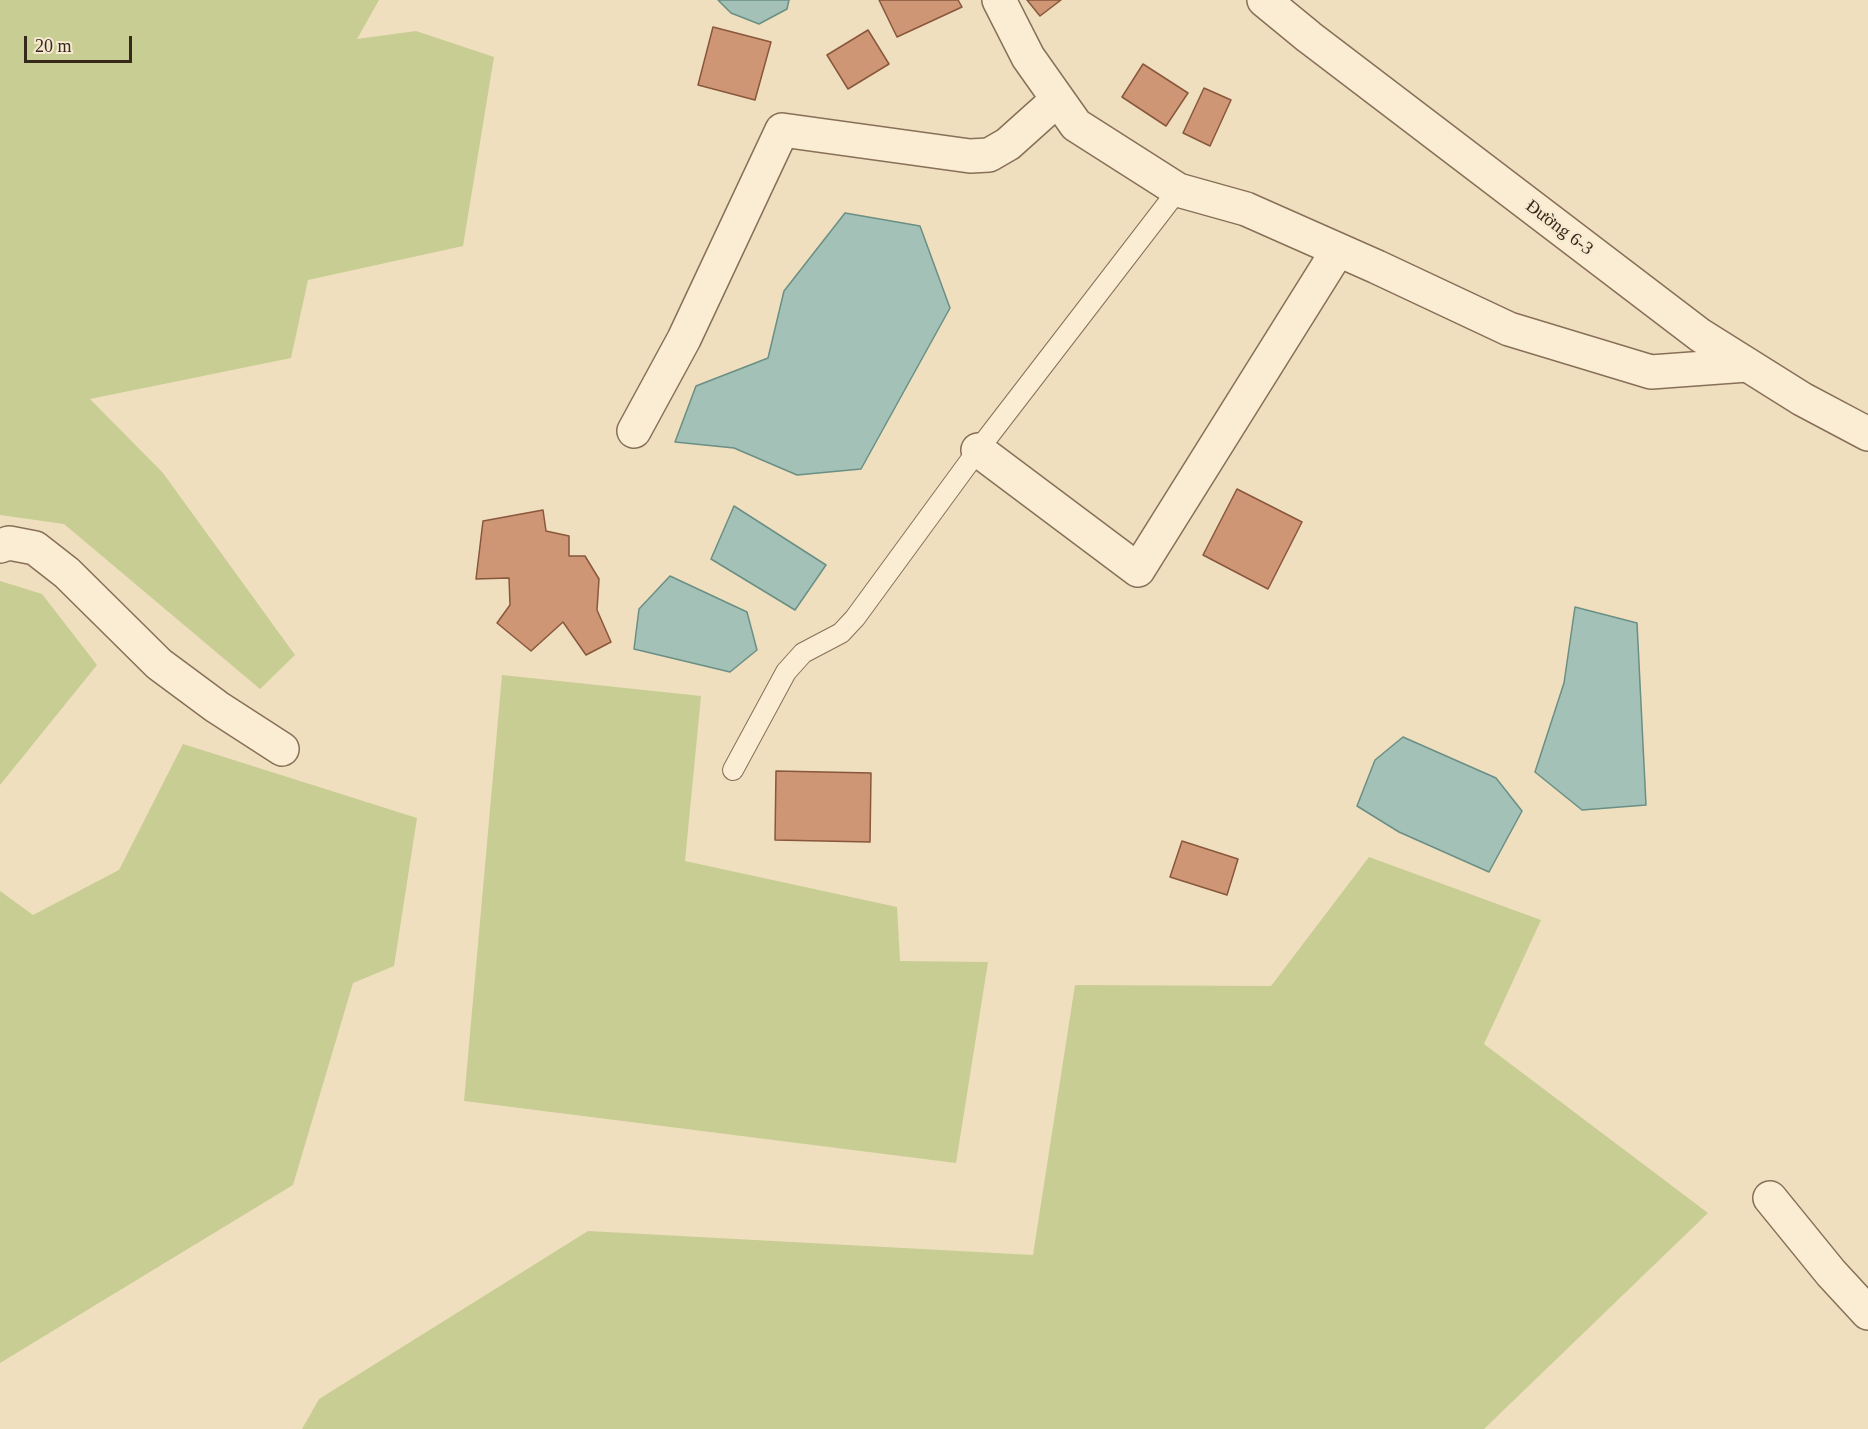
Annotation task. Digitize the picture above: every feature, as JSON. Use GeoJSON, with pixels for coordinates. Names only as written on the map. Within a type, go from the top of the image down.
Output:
{"type":"FeatureCollection","features":[{"type":"Feature","properties":{"kind":"street"},"geometry":{"type":"LineString","coordinates":[[999,0],[1028,57],[1076,125],[1178,190],[1246,209],[1509,329],[1651,372],[1747,364]]}},
{"type":"Feature","properties":{"kind":"street","name":"Đường 6-3"},"geometry":{"type":"LineString","coordinates":[[1264,0],[1336,58],[1701,335],[1802,399],[1868,434]]}},
{"type":"Feature","properties":{"kind":"street"},"geometry":{"type":"LineString","coordinates":[[634,431],[684,339],[782,130],[970,156],[989,155],[1016,138],[1057,100]]}},
{"type":"Feature","properties":{"kind":"street"},"geometry":{"type":"LineString","coordinates":[[978,450],[1138,570],[1338,250]]}},
{"type":"Feature","properties":{"kind":"street"},"geometry":{"type":"LineString","coordinates":[[0,546],[9,543],[35,548],[67,573],[159,664],[217,707],[282,749]]}},
{"type":"Feature","properties":{"kind":"street"},"geometry":{"type":"LineString","coordinates":[[1770,1198],[1831,1273],[1868,1313]]}},
{"type":"Feature","properties":{"kind":"lane"},"geometry":{"type":"LineString","coordinates":[[733,770],[786,672],[803,653],[841,633],[855,618],[978,450],[1178,190]]}},
{"type":"Feature","properties":{"kind":"green space"},"geometry":{"type":"Polygon","coordinates":[[[0,0],[379,0],[357,39],[416,31],[494,57],[463,246],[308,280],[291,358],[90,399],[163,473],[295,655],[260,689],[64,524],[0,515],[0,0]]]}},
{"type":"Feature","properties":{"kind":"green space"},"geometry":{"type":"Polygon","coordinates":[[[0,581],[42,594],[97,665],[0,785],[0,581]]]}},
{"type":"Feature","properties":{"kind":"green space"},"geometry":{"type":"Polygon","coordinates":[[[502,675],[701,696],[685,861],[897,907],[900,961],[988,962],[956,1163],[464,1101],[502,675]]]}},
{"type":"Feature","properties":{"kind":"green space"},"geometry":{"type":"Polygon","coordinates":[[[183,744],[417,818],[394,966],[353,983],[293,1185],[0,1363],[0,891],[33,915],[119,870],[183,744]]]}},
{"type":"Feature","properties":{"kind":"green space"},"geometry":{"type":"Polygon","coordinates":[[[1369,857],[1541,920],[1484,1044],[1708,1213],[1484,1429],[302,1429],[319,1399],[588,1231],[1033,1255],[1075,985],[1271,986],[1369,857]]]}},
{"type":"Feature","properties":{"kind":"water"},"geometry":{"type":"Polygon","coordinates":[[[718,0],[789,0],[787,9],[759,24],[731,13],[718,0]]]}},
{"type":"Feature","properties":{"kind":"water"},"geometry":{"type":"Polygon","coordinates":[[[845,213],[920,226],[950,308],[861,469],[797,475],[734,448],[675,442],[696,386],[768,358],[784,291],[845,213]]]}},
{"type":"Feature","properties":{"kind":"water"},"geometry":{"type":"Polygon","coordinates":[[[734,506],[826,565],[795,610],[711,559],[734,506]]]}},
{"type":"Feature","properties":{"kind":"water"},"geometry":{"type":"Polygon","coordinates":[[[670,576],[747,612],[757,650],[730,672],[634,649],[639,609],[670,576]]]}},
{"type":"Feature","properties":{"kind":"water"},"geometry":{"type":"Polygon","coordinates":[[[1575,607],[1637,623],[1646,805],[1582,810],[1535,772],[1564,683],[1575,607]]]}},
{"type":"Feature","properties":{"kind":"water"},"geometry":{"type":"Polygon","coordinates":[[[1403,737],[1496,778],[1522,811],[1489,872],[1399,832],[1357,806],[1375,760],[1403,737]]]}},
{"type":"Feature","properties":{"kind":"building"},"geometry":{"type":"Polygon","coordinates":[[[879,0],[958,0],[962,7],[897,37],[879,0]]]}},
{"type":"Feature","properties":{"kind":"building"},"geometry":{"type":"Polygon","coordinates":[[[1027,0],[1061,0],[1040,16],[1027,0]]]}},
{"type":"Feature","properties":{"kind":"building"},"geometry":{"type":"Polygon","coordinates":[[[713,27],[771,42],[755,100],[698,85],[713,27]]]}},
{"type":"Feature","properties":{"kind":"building"},"geometry":{"type":"Polygon","coordinates":[[[868,30],[889,64],[848,89],[827,55],[868,30]]]}},
{"type":"Feature","properties":{"kind":"building"},"geometry":{"type":"Polygon","coordinates":[[[1143,64],[1188,93],[1166,126],[1122,97],[1143,64]]]}},
{"type":"Feature","properties":{"kind":"building"},"geometry":{"type":"Polygon","coordinates":[[[1204,88],[1231,100],[1210,146],[1183,133],[1204,88]]]}},
{"type":"Feature","properties":{"kind":"building"},"geometry":{"type":"Polygon","coordinates":[[[1237,489],[1302,522],[1268,589],[1203,555],[1237,489]]]}},
{"type":"Feature","properties":{"kind":"building"},"geometry":{"type":"Polygon","coordinates":[[[543,510],[546,531],[569,536],[569,556],[585,556],[599,579],[597,610],[611,642],[586,655],[563,622],[531,651],[497,623],[510,605],[509,578],[476,579],[483,521],[543,510]]]}},
{"type":"Feature","properties":{"kind":"building"},"geometry":{"type":"Polygon","coordinates":[[[776,771],[871,773],[870,842],[775,840],[776,771]]]}},
{"type":"Feature","properties":{"kind":"building"},"geometry":{"type":"Polygon","coordinates":[[[1182,841],[1238,859],[1227,895],[1170,877],[1182,841]]]}}]}
